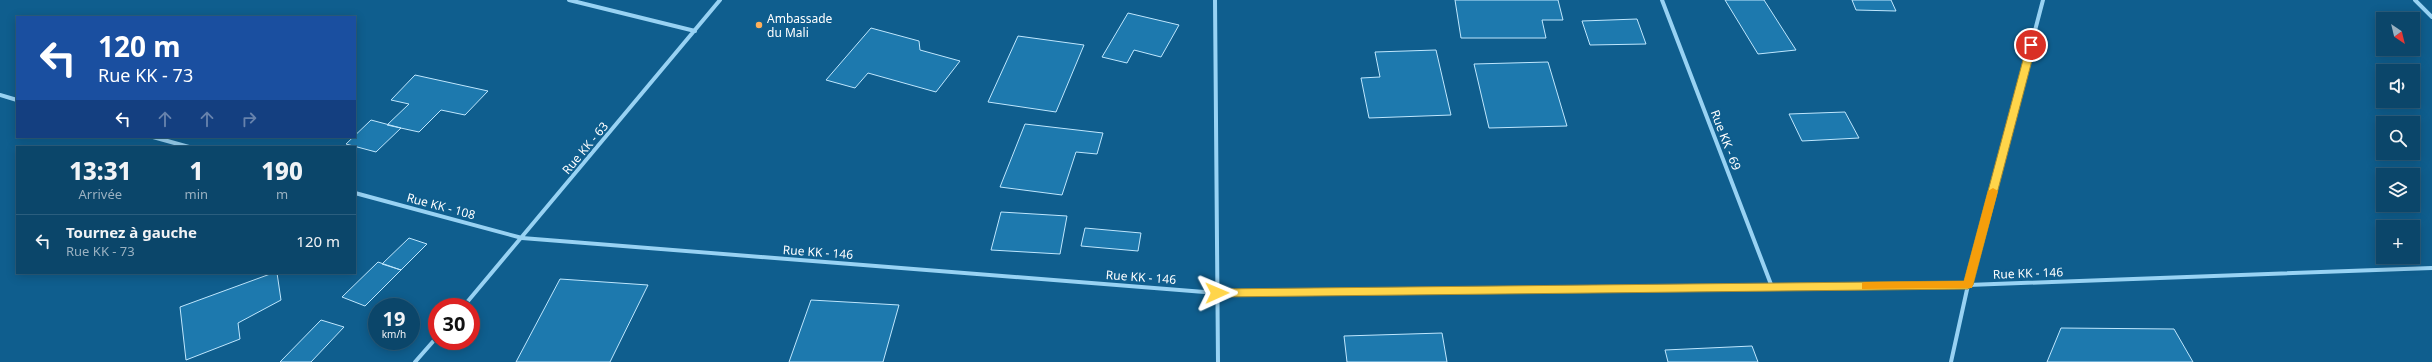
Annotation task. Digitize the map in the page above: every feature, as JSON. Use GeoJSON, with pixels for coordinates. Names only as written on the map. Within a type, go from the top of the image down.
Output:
{"type":"FeatureCollection","features":[{"type":"Feature","properties":{"kind":"street"},"geometry":{"type":"LineString","coordinates":[[569,0],[695,31]]}},
{"type":"Feature","properties":{"kind":"street","name":"Rue KK - 63"},"geometry":{"type":"LineString","coordinates":[[471,298],[720,0]]}},
{"type":"Feature","properties":{"kind":"street"},"geometry":{"type":"LineString","coordinates":[[1215,0],[1218,362]]}},
{"type":"Feature","properties":{"kind":"street","name":"Rue KK - 69"},"geometry":{"type":"LineString","coordinates":[[1662,0],[1772,287]]}},
{"type":"Feature","properties":{"kind":"street"},"geometry":{"type":"LineString","coordinates":[[1951,362],[1968,285],[2043,0]]}},
{"type":"Feature","properties":{"kind":"street"},"geometry":{"type":"LineString","coordinates":[[2416,0],[2432,17]]}},
{"type":"Feature","properties":{"kind":"street"},"geometry":{"type":"LineString","coordinates":[[0,95],[16,100]]}},
{"type":"Feature","properties":{"kind":"street"},"geometry":{"type":"LineString","coordinates":[[157,138],[185,146]]}},
{"type":"Feature","properties":{"kind":"street","name":"Rue KK - 108"},"geometry":{"type":"LineString","coordinates":[[356,192],[522,238]]}},
{"type":"Feature","properties":{"kind":"street","name":"Rue KK - 146"},"geometry":{"type":"LineString","coordinates":[[522,238],[1217,293],[1968,285],[2432,268]]}},
{"type":"Feature","properties":{"kind":"street"},"geometry":{"type":"LineString","coordinates":[[415,362],[428,347]]}},
{"type":"Feature","properties":{"kind":"building"},"geometry":{"type":"Polygon","coordinates":[[[1455,0],[1558,0],[1563,20],[1542,20],[1546,38],[1461,38],[1455,0]]]}},
{"type":"Feature","properties":{"kind":"building"},"geometry":{"type":"Polygon","coordinates":[[[1725,0],[1764,0],[1796,50],[1758,54],[1725,0]]]}},
{"type":"Feature","properties":{"kind":"building"},"geometry":{"type":"Polygon","coordinates":[[[1852,0],[1891,0],[1896,11],[1856,10],[1852,0]]]}},
{"type":"Feature","properties":{"kind":"building"},"geometry":{"type":"Polygon","coordinates":[[[1128,13],[1179,25],[1161,57],[1134,50],[1127,63],[1102,57],[1128,13]]]}},
{"type":"Feature","properties":{"kind":"building"},"geometry":{"type":"Polygon","coordinates":[[[1637,19],[1646,44],[1590,45],[1582,21],[1637,19]]]}},
{"type":"Feature","properties":{"kind":"building"},"geometry":{"type":"Polygon","coordinates":[[[871,28],[919,41],[920,50],[960,61],[936,92],[868,73],[855,88],[826,80],[871,28]]]}},
{"type":"Feature","properties":{"kind":"building"},"geometry":{"type":"Polygon","coordinates":[[[1018,36],[1084,45],[1056,112],[988,102],[1018,36]]]}},
{"type":"Feature","properties":{"kind":"building"},"geometry":{"type":"Polygon","coordinates":[[[1436,50],[1451,115],[1369,118],[1361,78],[1380,77],[1375,52],[1436,50]]]}},
{"type":"Feature","properties":{"kind":"building"},"geometry":{"type":"Polygon","coordinates":[[[1548,62],[1567,126],[1489,128],[1474,64],[1548,62]]]}},
{"type":"Feature","properties":{"kind":"building"},"geometry":{"type":"Polygon","coordinates":[[[415,75],[488,91],[465,115],[441,110],[419,132],[387,125],[409,104],[391,100],[415,75]]]}},
{"type":"Feature","properties":{"kind":"building"},"geometry":{"type":"Polygon","coordinates":[[[1845,112],[1859,138],[1802,141],[1789,114],[1845,112]]]}},
{"type":"Feature","properties":{"kind":"building"},"geometry":{"type":"Polygon","coordinates":[[[371,120],[401,128],[376,152],[346,144],[352,138],[356,138],[356,134],[371,120]]]}},
{"type":"Feature","properties":{"kind":"building"},"geometry":{"type":"Polygon","coordinates":[[[1025,124],[1103,133],[1097,154],[1076,152],[1062,195],[1000,187],[1025,124]]]}},
{"type":"Feature","properties":{"kind":"building"},"geometry":{"type":"Polygon","coordinates":[[[1001,212],[1067,216],[1060,254],[991,250],[1001,212]]]}},
{"type":"Feature","properties":{"kind":"building"},"geometry":{"type":"Polygon","coordinates":[[[1085,228],[1141,233],[1138,251],[1081,246],[1085,228]]]}},
{"type":"Feature","properties":{"kind":"building"},"geometry":{"type":"Polygon","coordinates":[[[409,238],[427,244],[401,270],[382,264],[409,238]]]}},
{"type":"Feature","properties":{"kind":"building"},"geometry":{"type":"Polygon","coordinates":[[[378,262],[401,270],[373,298],[368,298],[368,303],[365,306],[342,297],[378,262]]]}},
{"type":"Feature","properties":{"kind":"building"},"geometry":{"type":"Polygon","coordinates":[[[270,274],[277,274],[281,300],[238,323],[240,339],[186,360],[180,307],[270,274]]]}},
{"type":"Feature","properties":{"kind":"building"},"geometry":{"type":"Polygon","coordinates":[[[560,279],[648,285],[610,362],[516,362],[560,279]]]}},
{"type":"Feature","properties":{"kind":"building"},"geometry":{"type":"Polygon","coordinates":[[[811,300],[899,305],[883,362],[789,362],[811,300]]]}},
{"type":"Feature","properties":{"kind":"building"},"geometry":{"type":"Polygon","coordinates":[[[321,320],[344,327],[311,362],[280,362],[321,320]]]}},
{"type":"Feature","properties":{"kind":"building"},"geometry":{"type":"Polygon","coordinates":[[[2061,328],[2174,329],[2193,362],[2047,362],[2061,328]]]}},
{"type":"Feature","properties":{"kind":"building"},"geometry":{"type":"Polygon","coordinates":[[[1442,333],[1447,362],[1347,362],[1344,336],[1442,333]]]}},
{"type":"Feature","properties":{"kind":"building"},"geometry":{"type":"Polygon","coordinates":[[[1752,346],[1758,362],[1668,362],[1665,350],[1752,346]]]}},
{"type":"Feature","properties":{"kind":"slow traffic"},"geometry":{"type":"LineString","coordinates":[[1865,286],[1968,285],[1993,191]]}},
{"type":"Feature","properties":{"kind":"place","name":"Ambassade du Mali"},"geometry":{"type":"Point","coordinates":[759,25]}},
{"type":"Feature","properties":{"kind":"route"},"geometry":{"type":"LineString","coordinates":[[1217,293],[1968,285],[2031,45]]}}]}
